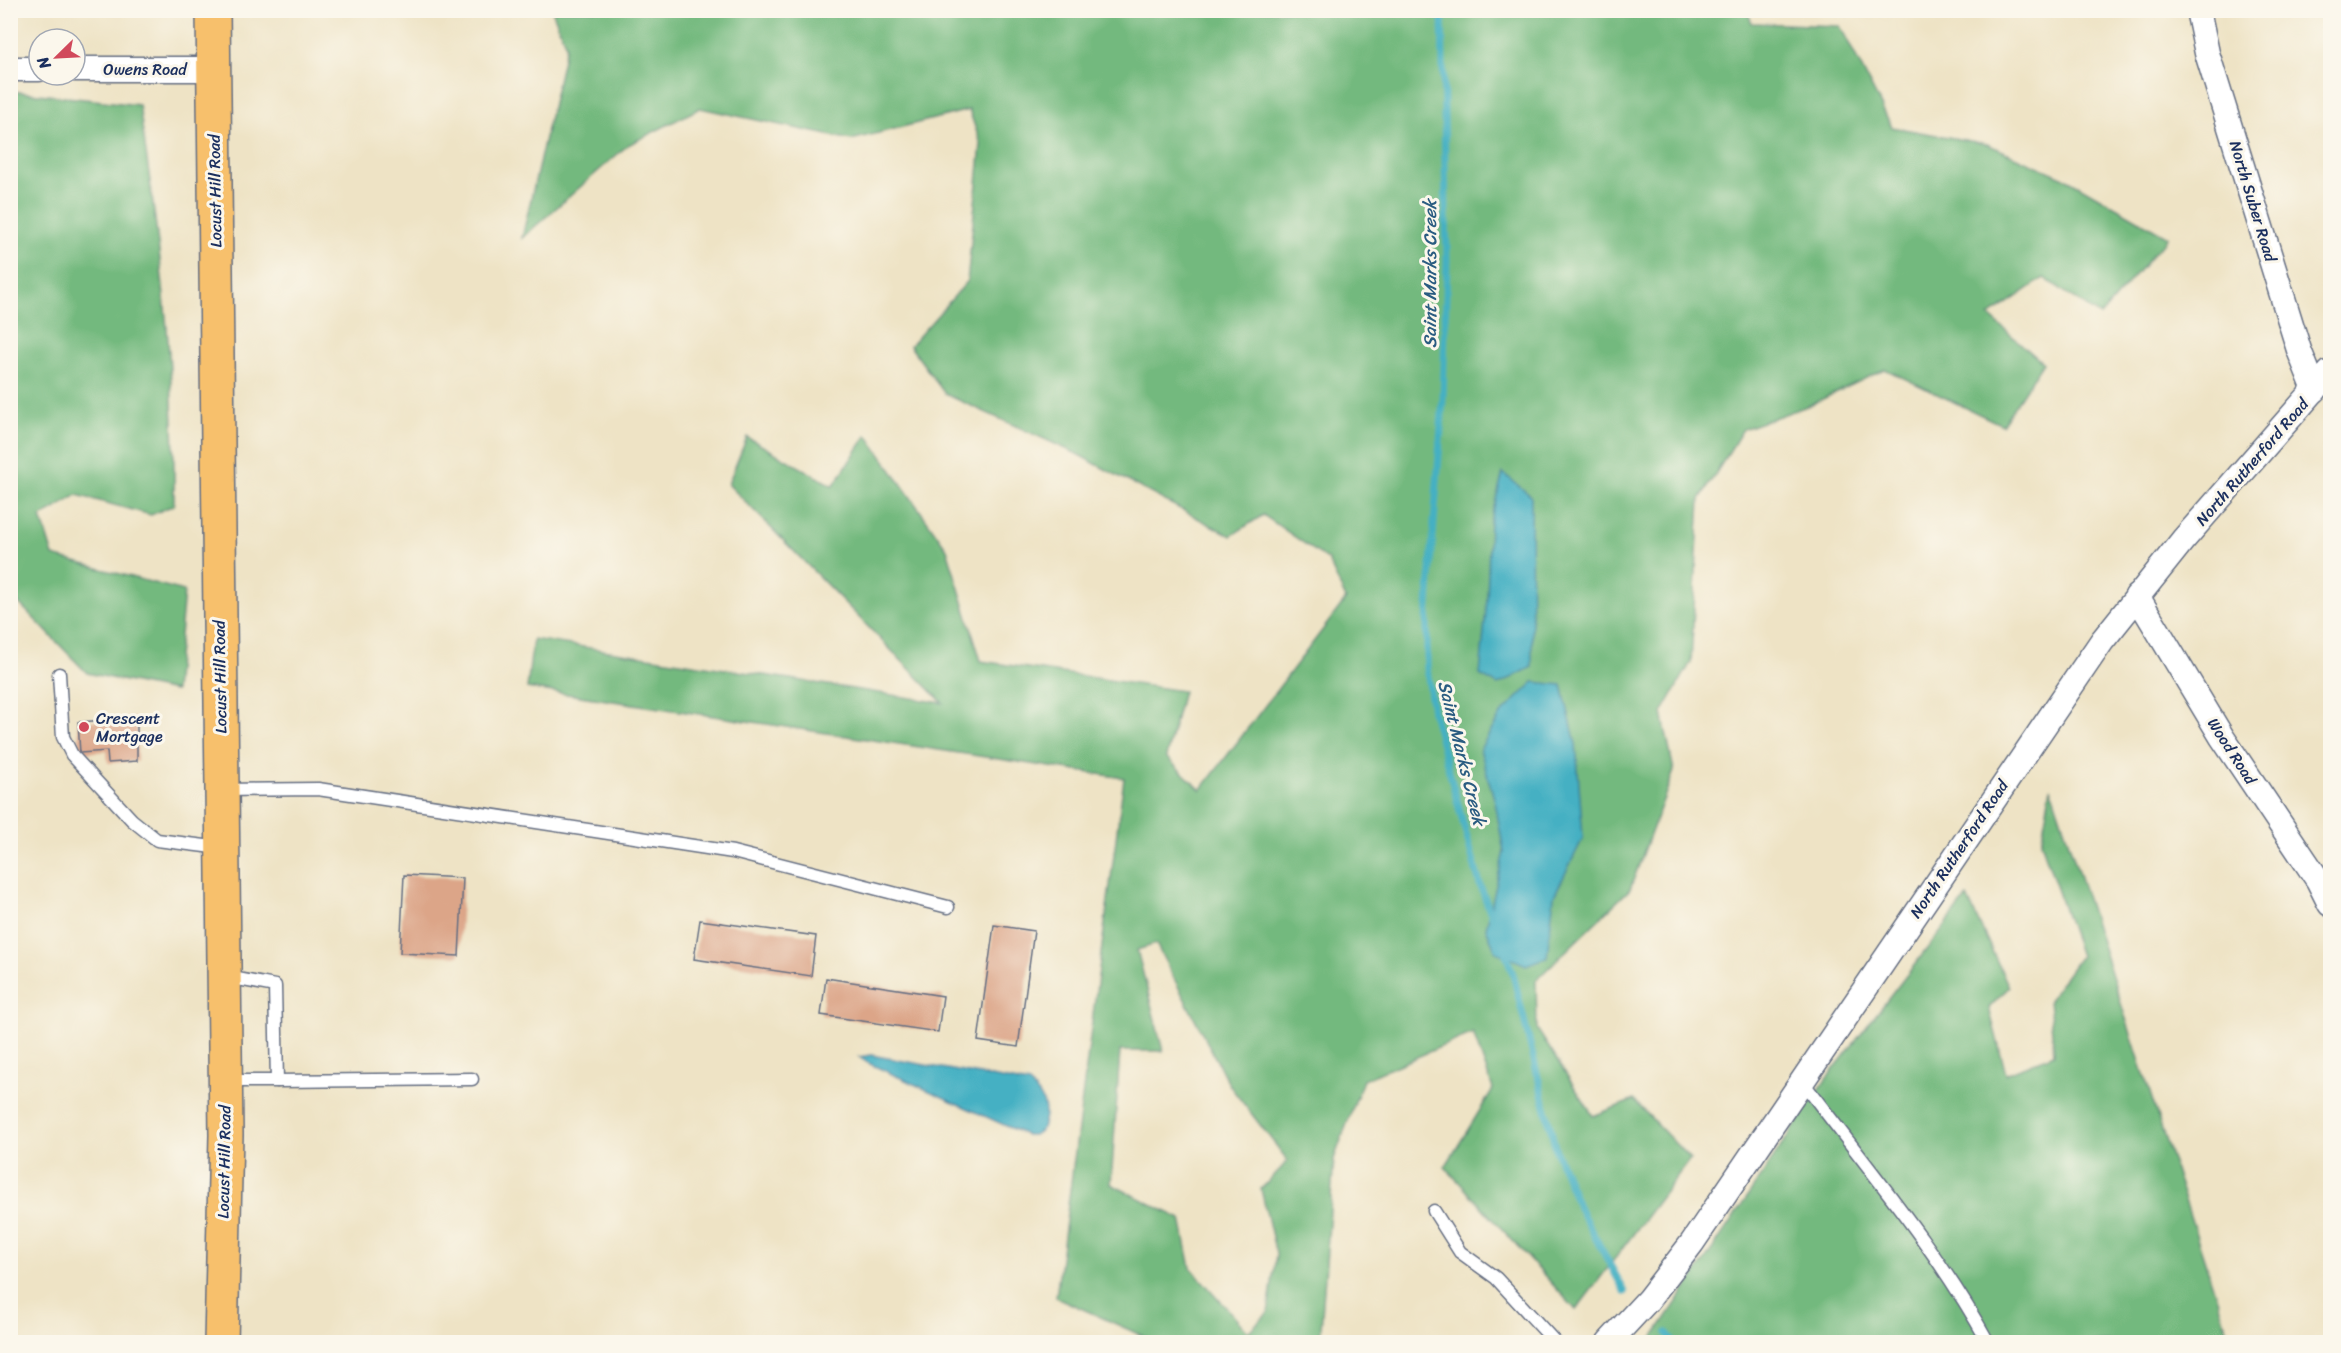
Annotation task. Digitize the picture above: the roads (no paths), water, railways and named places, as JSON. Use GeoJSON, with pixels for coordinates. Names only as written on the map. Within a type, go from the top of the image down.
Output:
{"type":"FeatureCollection","features":[{"type":"Feature","properties":{"kind":"main road","name":"Locust Hill Road"},"geometry":{"type":"LineString","coordinates":[[213,10],[225,1081],[221,1342]]}},
{"type":"Feature","properties":{"kind":"street","name":"North Suber Road"},"geometry":{"type":"LineString","coordinates":[[2198,10],[2207,53],[2299,350],[2323,381]]}},
{"type":"Feature","properties":{"kind":"street"},"geometry":{"type":"LineString","coordinates":[[10,69],[27,69]]}},
{"type":"Feature","properties":{"kind":"street","name":"Owens Road"},"geometry":{"type":"LineString","coordinates":[[87,69],[214,69]]}},
{"type":"Feature","properties":{"kind":"street","name":"North Rutherford Road"},"geometry":{"type":"LineString","coordinates":[[1609,1342],[1648,1300],[1692,1243],[2068,689],[2137,597],[2323,381]]}},
{"type":"Feature","properties":{"kind":"street","name":"Wood Road"},"geometry":{"type":"LineString","coordinates":[[2137,597],[2222,736],[2318,880],[2331,904]]}},
{"type":"Feature","properties":{"kind":"lane"},"geometry":{"type":"LineString","coordinates":[[59,674],[63,737],[72,755],[132,820],[157,840],[222,848]]}},
{"type":"Feature","properties":{"kind":"lane"},"geometry":{"type":"LineString","coordinates":[[221,790],[318,789],[733,852],[948,907]]}},
{"type":"Feature","properties":{"kind":"lane"},"geometry":{"type":"LineString","coordinates":[[224,976],[275,986],[277,1081]]}},
{"type":"Feature","properties":{"kind":"lane"},"geometry":{"type":"LineString","coordinates":[[225,1081],[472,1079]]}},
{"type":"Feature","properties":{"kind":"lane"},"geometry":{"type":"LineString","coordinates":[[1802,1081],[1951,1282],[1988,1342]]}},
{"type":"Feature","properties":{"kind":"lane"},"geometry":{"type":"LineString","coordinates":[[1434,1212],[1460,1252],[1496,1278],[1555,1342]]}},
{"type":"Feature","properties":{"kind":"water"},"geometry":{"type":"Polygon","coordinates":[[[1503,473],[1531,496],[1532,667],[1498,685],[1480,675],[1487,599],[1490,522],[1503,473]]]}},
{"type":"Feature","properties":{"kind":"water"},"geometry":{"type":"Polygon","coordinates":[[[1534,682],[1562,685],[1576,744],[1583,838],[1554,896],[1547,957],[1526,965],[1496,952],[1486,928],[1504,852],[1495,802],[1480,749],[1502,713],[1534,682]]]}},
{"type":"Feature","properties":{"kind":"water"},"geometry":{"type":"Polygon","coordinates":[[[871,1055],[1029,1084],[1039,1094],[1044,1105],[1045,1117],[1041,1130],[1034,1135],[1026,1135],[859,1057],[871,1055]]]}},
{"type":"Feature","properties":{"kind":"waterway","name":"Saint Marks Creek"},"geometry":{"type":"LineString","coordinates":[[1442,13],[1447,261],[1443,399],[1427,620],[1427,669],[1433,712],[1480,885],[1493,919]]}},
{"type":"Feature","properties":{"kind":"waterway","name":"Saint Marks Creek"},"geometry":{"type":"LineString","coordinates":[[1504,949],[1513,974],[1556,1151],[1578,1206],[1625,1292]]}},
{"type":"Feature","properties":{"kind":"waterway","name":"Saint Marks Creek"},"geometry":{"type":"LineString","coordinates":[[1667,1333],[1673,1342]]}},
{"type":"Feature","properties":{"kind":"place","name":"Crescent Mortgage"},"geometry":{"type":"Point","coordinates":[84,727]}}]}
